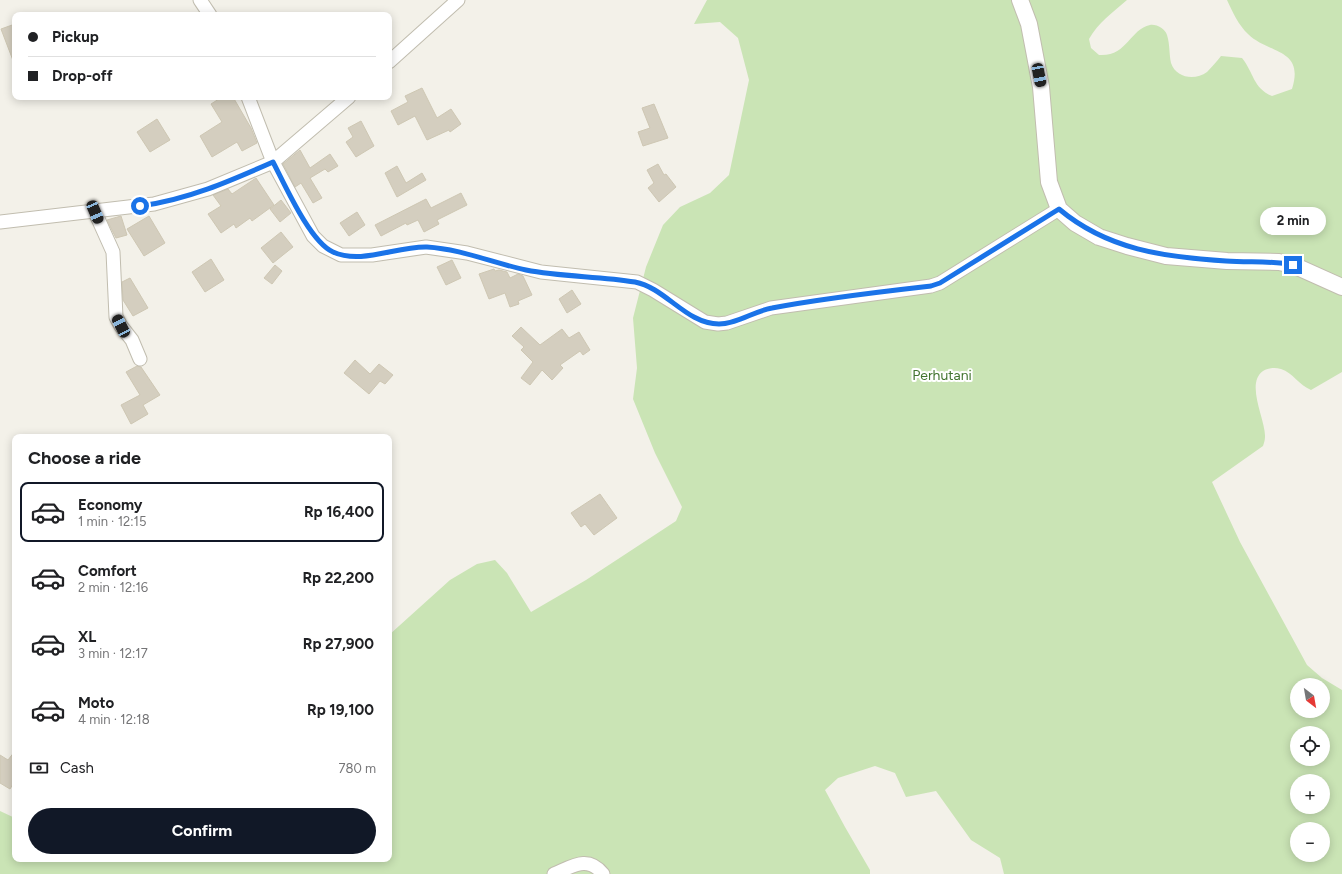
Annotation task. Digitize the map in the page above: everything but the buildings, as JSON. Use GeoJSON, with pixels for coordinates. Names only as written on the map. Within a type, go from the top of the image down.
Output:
{"type":"FeatureCollection","features":[{"type":"Feature","properties":{"kind":"street"},"geometry":{"type":"LineString","coordinates":[[200,0],[208,12]]}},
{"type":"Feature","properties":{"kind":"street"},"geometry":{"type":"LineString","coordinates":[[392,59],[458,0]]}},
{"type":"Feature","properties":{"kind":"street"},"geometry":{"type":"LineString","coordinates":[[1020,0],[1029,24],[1041,87],[1049,182],[1059,209],[1075,223],[1099,237],[1127,246],[1166,256],[1227,261],[1279,262],[1293,265],[1342,287]]}},
{"type":"Feature","properties":{"kind":"street"},"geometry":{"type":"LineString","coordinates":[[249,100],[273,162],[313,236],[331,251],[341,255],[372,255],[426,247],[467,253],[541,272],[637,282],[653,290],[693,316],[705,322],[718,324],[727,323],[771,308],[931,286],[940,283],[1059,209]]}},
{"type":"Feature","properties":{"kind":"street"},"geometry":{"type":"LineString","coordinates":[[0,222],[154,204],[208,189],[273,162],[345,100]]}},
{"type":"Feature","properties":{"kind":"street"},"geometry":{"type":"LineString","coordinates":[[95,212],[113,252],[116,317],[132,340],[140,359]]}},
{"type":"Feature","properties":{"kind":"street"},"geometry":{"type":"LineString","coordinates":[[554,874],[580,864],[590,863],[603,874]]}},
{"type":"Feature","properties":{"kind":"green space","name":"Perhutani"},"geometry":{"type":"Polygon","coordinates":[[[707,0],[1127,0],[1101,23],[1089,39],[1091,48],[1099,55],[1116,52],[1143,28],[1150,25],[1155,25],[1160,27],[1166,33],[1169,42],[1171,63],[1173,68],[1181,75],[1192,77],[1202,75],[1207,72],[1221,56],[1242,58],[1257,84],[1266,93],[1272,96],[1292,89],[1295,76],[1293,66],[1289,59],[1256,40],[1245,31],[1233,13],[1227,0],[1342,0],[1342,372],[1311,390],[1289,373],[1281,369],[1272,368],[1263,371],[1258,377],[1256,393],[1264,430],[1265,438],[1263,446],[1212,482],[1240,542],[1307,665],[1322,678],[1290,678],[1290,718],[1330,718],[1330,683],[1342,690],[1342,874],[1004,874],[1000,858],[971,840],[936,791],[906,797],[895,773],[875,766],[838,778],[825,790],[870,870],[870,874],[0,874],[0,811],[12,817],[12,862],[392,862],[392,632],[450,580],[477,564],[495,560],[507,573],[531,612],[586,580],[676,521],[682,507],[655,453],[633,399],[637,368],[633,318],[646,267],[663,225],[680,207],[710,193],[729,175],[749,80],[738,38],[720,22],[694,24],[707,0]]]}},
{"type":"Feature","properties":{"kind":"route"},"geometry":{"type":"LineString","coordinates":[[140,206],[176,199],[208,189],[273,162],[313,236],[323,246],[341,255],[372,255],[397,250],[426,247],[467,253],[524,269],[541,272],[637,282],[653,290],[693,316],[705,322],[718,324],[727,323],[758,311],[771,308],[931,286],[940,283],[948,280],[1059,209],[1075,223],[1099,237],[1166,256],[1227,261],[1279,262],[1293,265]]}}]}
